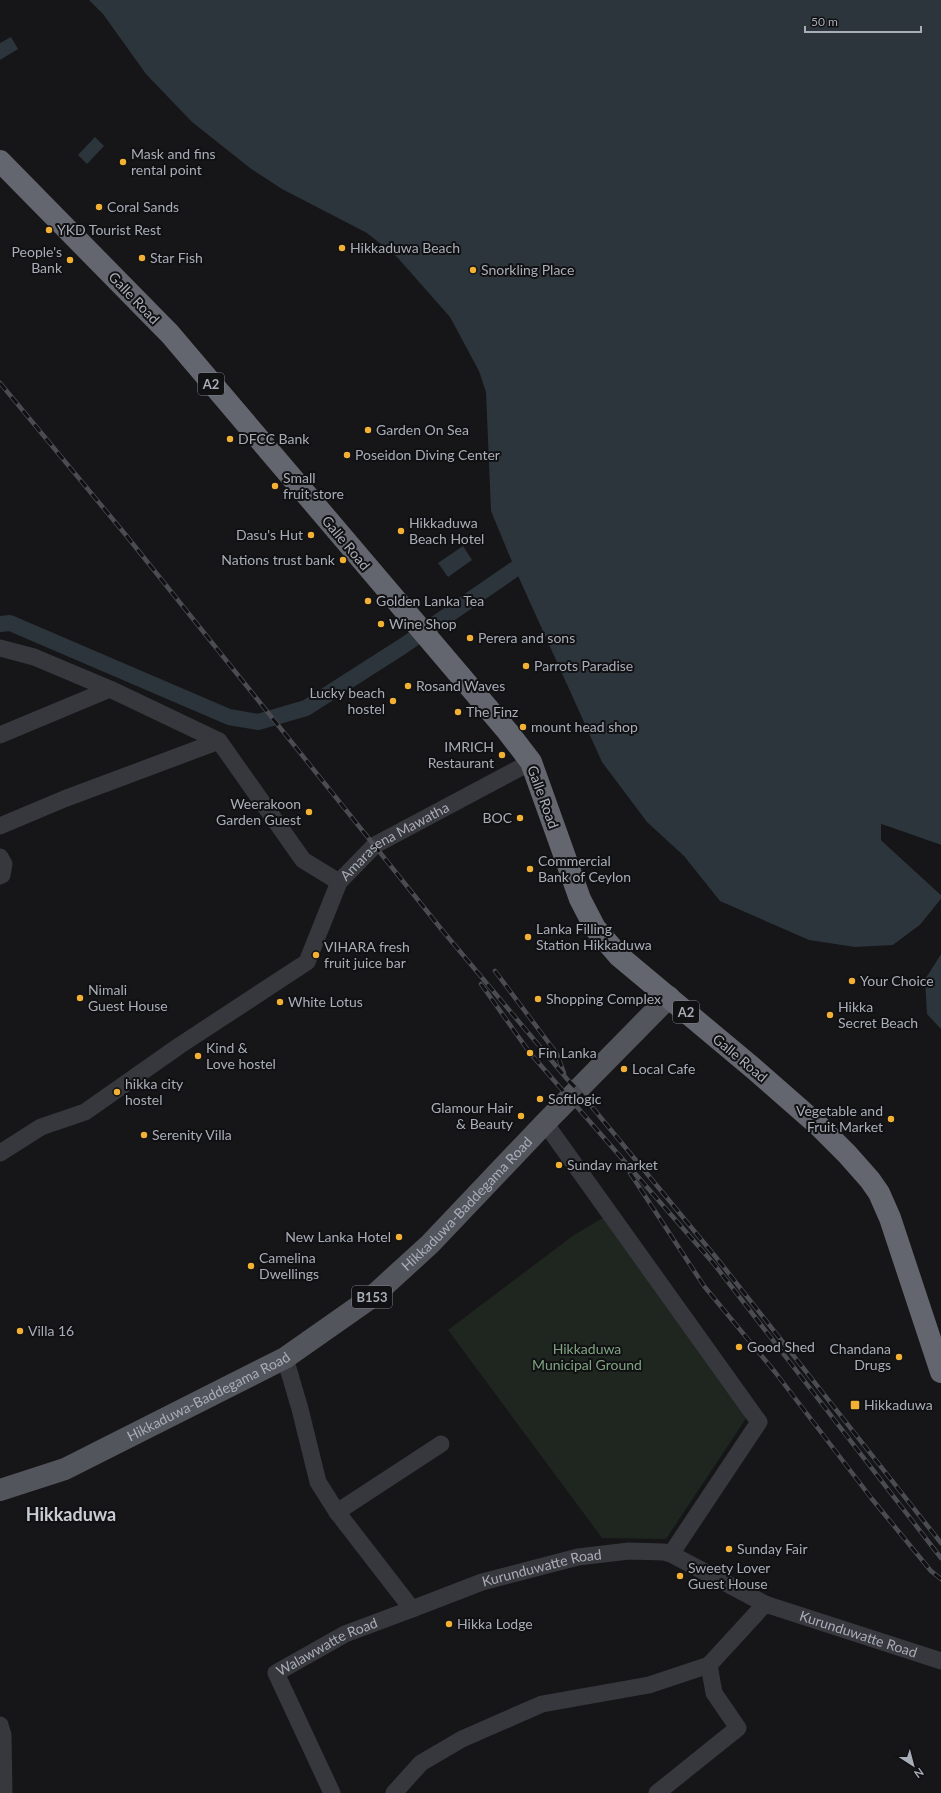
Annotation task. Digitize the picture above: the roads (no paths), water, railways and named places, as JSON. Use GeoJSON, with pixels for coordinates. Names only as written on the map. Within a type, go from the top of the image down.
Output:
{"type":"FeatureCollection","features":[{"type":"Feature","properties":{"kind":"highway","name":"Galle Road"},"geometry":{"type":"LineString","coordinates":[[0,161],[170,334],[433,646],[508,732],[531,762],[580,899],[595,928],[619,956],[818,1125],[870,1180],[879,1193],[890,1218],[941,1372]]}},
{"type":"Feature","properties":{"kind":"main road","name":"Hikkaduwa-Baddegama Road"},"geometry":{"type":"LineString","coordinates":[[0,1490],[65,1469],[285,1358],[372,1297],[430,1244],[545,1123],[669,997]]}},
{"type":"Feature","properties":{"kind":"street"},"geometry":{"type":"LineString","coordinates":[[0,648],[34,657],[110,689],[219,741],[303,860],[339,882]]}},
{"type":"Feature","properties":{"kind":"street"},"geometry":{"type":"LineString","coordinates":[[0,735],[110,689]]}},
{"type":"Feature","properties":{"kind":"street"},"geometry":{"type":"LineString","coordinates":[[0,826],[64,799],[219,741]]}},
{"type":"Feature","properties":{"kind":"street","name":"Amarasena Mawatha"},"geometry":{"type":"LineString","coordinates":[[0,1153],[41,1127],[84,1112],[179,1046],[307,962],[339,882],[375,845],[531,762]]}},
{"type":"Feature","properties":{"kind":"street"},"geometry":{"type":"LineString","coordinates":[[0,857],[4,864],[2,875],[0,876]]}},
{"type":"Feature","properties":{"kind":"street"},"geometry":{"type":"LineString","coordinates":[[545,1123],[759,1422],[671,1554]]}},
{"type":"Feature","properties":{"kind":"street"},"geometry":{"type":"LineString","coordinates":[[285,1358],[300,1409],[318,1482],[337,1512],[412,1609]]}},
{"type":"Feature","properties":{"kind":"street"},"geometry":{"type":"LineString","coordinates":[[337,1512],[441,1444]]}},
{"type":"Feature","properties":{"kind":"street","name":"Kurunduwatte Road"},"geometry":{"type":"LineString","coordinates":[[412,1609],[482,1582],[578,1557],[629,1551],[664,1552],[671,1554],[765,1604],[941,1661]]}},
{"type":"Feature","properties":{"kind":"street"},"geometry":{"type":"LineString","coordinates":[[394,1793],[421,1763],[462,1739],[542,1704],[649,1684],[709,1666],[765,1604]]}},
{"type":"Feature","properties":{"kind":"street","name":"Walawwatte Road"},"geometry":{"type":"LineString","coordinates":[[332,1793],[276,1673],[345,1634],[412,1609]]}},
{"type":"Feature","properties":{"kind":"street"},"geometry":{"type":"LineString","coordinates":[[657,1793],[738,1728],[714,1693],[709,1666]]}},
{"type":"Feature","properties":{"kind":"street"},"geometry":{"type":"LineString","coordinates":[[0,1725],[3,1735],[4,1793]]}},
{"type":"Feature","properties":{"kind":"waterway"},"geometry":{"type":"LineString","coordinates":[[0,624],[10,623],[229,717],[258,722],[306,708],[403,646],[515,569]]}},
{"type":"Feature","properties":{"kind":"railway"},"geometry":{"type":"LineString","coordinates":[[0,383],[125,534],[442,930],[567,1079],[578,1090],[719,1261],[941,1543]]}},
{"type":"Feature","properties":{"kind":"railway"},"geometry":{"type":"LineString","coordinates":[[495,971],[557,1054],[564,1073]]}},
{"type":"Feature","properties":{"kind":"railway"},"geometry":{"type":"LineString","coordinates":[[481,984],[530,1053],[714,1264],[941,1558]]}},
{"type":"Feature","properties":{"kind":"railway"},"geometry":{"type":"LineString","coordinates":[[630,1173],[704,1286],[775,1372],[872,1499],[931,1571],[941,1579]]}},
{"type":"Feature","properties":{"kind":"place","name":"Mask and fins rental point"},"geometry":{"type":"Point","coordinates":[123,162]}},
{"type":"Feature","properties":{"kind":"place","name":"Coral Sands"},"geometry":{"type":"Point","coordinates":[99,207]}},
{"type":"Feature","properties":{"kind":"place","name":"YKD Tourist Rest"},"geometry":{"type":"Point","coordinates":[49,230]}},
{"type":"Feature","properties":{"kind":"place","name":"Hikkaduwa Beach"},"geometry":{"type":"Point","coordinates":[342,248]}},
{"type":"Feature","properties":{"kind":"place","name":"Star Fish"},"geometry":{"type":"Point","coordinates":[142,258]}},
{"type":"Feature","properties":{"kind":"place","name":"People's Bank"},"geometry":{"type":"Point","coordinates":[70,260]}},
{"type":"Feature","properties":{"kind":"place","name":"Snorkling Place"},"geometry":{"type":"Point","coordinates":[473,270]}},
{"type":"Feature","properties":{"kind":"place","name":"Garden On Sea"},"geometry":{"type":"Point","coordinates":[368,430]}},
{"type":"Feature","properties":{"kind":"place","name":"DFCC Bank"},"geometry":{"type":"Point","coordinates":[230,439]}},
{"type":"Feature","properties":{"kind":"place","name":"Poseidon Diving Center"},"geometry":{"type":"Point","coordinates":[347,455]}},
{"type":"Feature","properties":{"kind":"place","name":"Small fruit store"},"geometry":{"type":"Point","coordinates":[275,486]}},
{"type":"Feature","properties":{"kind":"place","name":"Hikkaduwa Beach Hotel"},"geometry":{"type":"Point","coordinates":[401,531]}},
{"type":"Feature","properties":{"kind":"place","name":"Dasu's Hut"},"geometry":{"type":"Point","coordinates":[311,535]}},
{"type":"Feature","properties":{"kind":"place","name":"Nations trust bank"},"geometry":{"type":"Point","coordinates":[343,560]}},
{"type":"Feature","properties":{"kind":"place","name":"Golden Lanka Tea"},"geometry":{"type":"Point","coordinates":[368,601]}},
{"type":"Feature","properties":{"kind":"place","name":"Wine Shop"},"geometry":{"type":"Point","coordinates":[381,624]}},
{"type":"Feature","properties":{"kind":"place","name":"Perera and sons"},"geometry":{"type":"Point","coordinates":[470,638]}},
{"type":"Feature","properties":{"kind":"place","name":"Parrots Paradise"},"geometry":{"type":"Point","coordinates":[526,666]}},
{"type":"Feature","properties":{"kind":"place","name":"Rosand Waves"},"geometry":{"type":"Point","coordinates":[408,686]}},
{"type":"Feature","properties":{"kind":"place","name":"Lucky beach hostel"},"geometry":{"type":"Point","coordinates":[393,701]}},
{"type":"Feature","properties":{"kind":"place","name":"The Finz"},"geometry":{"type":"Point","coordinates":[458,712]}},
{"type":"Feature","properties":{"kind":"place","name":"mount head shop"},"geometry":{"type":"Point","coordinates":[523,727]}},
{"type":"Feature","properties":{"kind":"place","name":"IMRICH Restaurant"},"geometry":{"type":"Point","coordinates":[502,755]}},
{"type":"Feature","properties":{"kind":"place","name":"Weerakoon Garden Guest"},"geometry":{"type":"Point","coordinates":[309,812]}},
{"type":"Feature","properties":{"kind":"place","name":"BOC"},"geometry":{"type":"Point","coordinates":[520,818]}},
{"type":"Feature","properties":{"kind":"place","name":"Commercial Bank of Ceylon"},"geometry":{"type":"Point","coordinates":[530,869]}},
{"type":"Feature","properties":{"kind":"place","name":"Lanka Filling Station Hikkaduwa"},"geometry":{"type":"Point","coordinates":[528,937]}},
{"type":"Feature","properties":{"kind":"place","name":"VIHARA fresh fruit juice bar"},"geometry":{"type":"Point","coordinates":[316,955]}},
{"type":"Feature","properties":{"kind":"place","name":"Your Choice"},"geometry":{"type":"Point","coordinates":[852,981]}},
{"type":"Feature","properties":{"kind":"place","name":"Nimali Guest House"},"geometry":{"type":"Point","coordinates":[80,998]}},
{"type":"Feature","properties":{"kind":"place","name":"Shopping Complex"},"geometry":{"type":"Point","coordinates":[538,999]}},
{"type":"Feature","properties":{"kind":"place","name":"White Lotus"},"geometry":{"type":"Point","coordinates":[280,1002]}},
{"type":"Feature","properties":{"kind":"place","name":"Hikka Secret Beach"},"geometry":{"type":"Point","coordinates":[830,1015]}},
{"type":"Feature","properties":{"kind":"place","name":"Fin Lanka"},"geometry":{"type":"Point","coordinates":[530,1053]}},
{"type":"Feature","properties":{"kind":"place","name":"Kind & Love hostel"},"geometry":{"type":"Point","coordinates":[198,1056]}},
{"type":"Feature","properties":{"kind":"place","name":"Local Cafe"},"geometry":{"type":"Point","coordinates":[624,1069]}},
{"type":"Feature","properties":{"kind":"place","name":"hikka city hostel"},"geometry":{"type":"Point","coordinates":[117,1092]}},
{"type":"Feature","properties":{"kind":"place","name":"Softlogic"},"geometry":{"type":"Point","coordinates":[540,1099]}},
{"type":"Feature","properties":{"kind":"place","name":"Glamour Hair & Beauty"},"geometry":{"type":"Point","coordinates":[521,1116]}},
{"type":"Feature","properties":{"kind":"place","name":"Vegetable and Fruit Market"},"geometry":{"type":"Point","coordinates":[891,1119]}},
{"type":"Feature","properties":{"kind":"place","name":"Serenity Villa"},"geometry":{"type":"Point","coordinates":[144,1135]}},
{"type":"Feature","properties":{"kind":"place","name":"Sunday market"},"geometry":{"type":"Point","coordinates":[559,1165]}},
{"type":"Feature","properties":{"kind":"place","name":"New Lanka Hotel"},"geometry":{"type":"Point","coordinates":[399,1237]}},
{"type":"Feature","properties":{"kind":"place","name":"Camelina Dwellings"},"geometry":{"type":"Point","coordinates":[251,1266]}},
{"type":"Feature","properties":{"kind":"place","name":"Villa 16"},"geometry":{"type":"Point","coordinates":[20,1331]}},
{"type":"Feature","properties":{"kind":"place","name":"Good Shed"},"geometry":{"type":"Point","coordinates":[739,1347]}},
{"type":"Feature","properties":{"kind":"place","name":"Chandana Drugs"},"geometry":{"type":"Point","coordinates":[899,1357]}},
{"type":"Feature","properties":{"kind":"place","name":"Hikkaduwa"},"geometry":{"type":"Point","coordinates":[855,1405]}},
{"type":"Feature","properties":{"kind":"place","name":"Sunday Fair"},"geometry":{"type":"Point","coordinates":[729,1549]}},
{"type":"Feature","properties":{"kind":"place","name":"Sweety Lover Guest House"},"geometry":{"type":"Point","coordinates":[680,1576]}},
{"type":"Feature","properties":{"kind":"place","name":"Hikka Lodge"},"geometry":{"type":"Point","coordinates":[449,1624]}},
{"type":"Feature","properties":{"kind":"district","name":"Hikkaduwa"},"geometry":{"type":"Point","coordinates":[71,1515]}},
{"type":"Feature","properties":{"kind":"park label","name":"Hikkaduwa Municipal Ground"},"geometry":{"type":"Point","coordinates":[587,1358]}}]}
